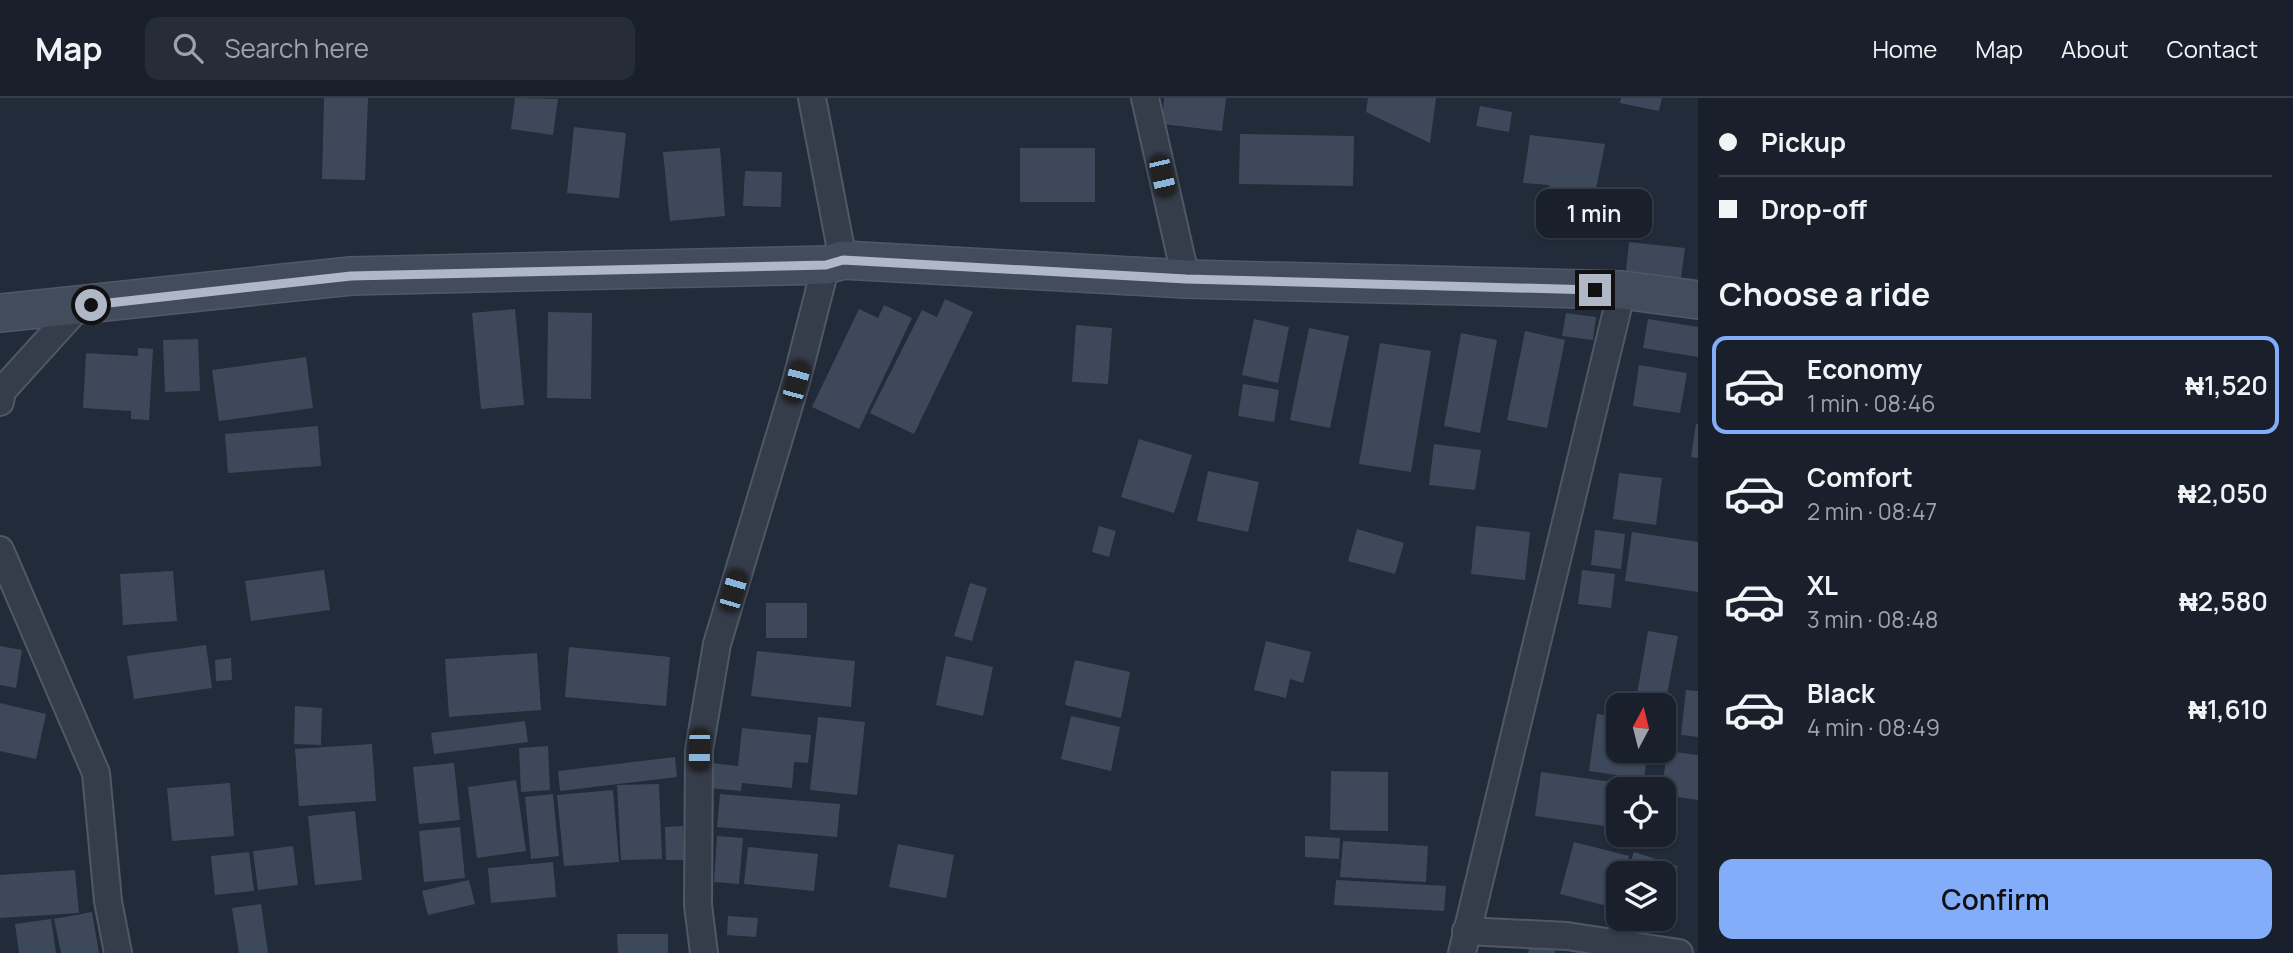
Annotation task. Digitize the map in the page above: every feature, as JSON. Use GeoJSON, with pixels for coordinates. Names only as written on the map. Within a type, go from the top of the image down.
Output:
{"type":"FeatureCollection","features":[{"type":"Feature","properties":{"kind":"street"},"geometry":{"type":"LineString","coordinates":[[704,953],[698,905],[699,750],[717,644],[835,263],[812,98]]}},
{"type":"Feature","properties":{"kind":"street"},"geometry":{"type":"LineString","coordinates":[[1145,98],[1186,279]]}},
{"type":"Feature","properties":{"kind":"street"},"geometry":{"type":"LineString","coordinates":[[0,313],[351,276],[835,263],[1186,279],[1622,290],[1698,300]]}},
{"type":"Feature","properties":{"kind":"street"},"geometry":{"type":"LineString","coordinates":[[1622,290],[1464,942],[1567,936],[1679,953]]}},
{"type":"Feature","properties":{"kind":"street"},"geometry":{"type":"LineString","coordinates":[[0,402],[2,391],[79,306]]}},
{"type":"Feature","properties":{"kind":"street"},"geometry":{"type":"LineString","coordinates":[[0,550],[96,773],[108,901],[118,953]]}},
{"type":"Feature","properties":{"kind":"building"},"geometry":{"type":"Polygon","coordinates":[[[324,98],[368,98],[365,180],[322,179],[324,98]]]}},
{"type":"Feature","properties":{"kind":"building"},"geometry":{"type":"Polygon","coordinates":[[[515,98],[558,99],[553,135],[511,129],[515,98]]]}},
{"type":"Feature","properties":{"kind":"building"},"geometry":{"type":"Polygon","coordinates":[[[1164,98],[1226,98],[1222,131],[1162,124],[1164,98]]]}},
{"type":"Feature","properties":{"kind":"building"},"geometry":{"type":"Polygon","coordinates":[[[1368,98],[1436,98],[1430,143],[1366,112],[1368,98]]]}},
{"type":"Feature","properties":{"kind":"building"},"geometry":{"type":"Polygon","coordinates":[[[1621,98],[1662,98],[1659,111],[1620,103],[1621,98]]]}},
{"type":"Feature","properties":{"kind":"building"},"geometry":{"type":"Polygon","coordinates":[[[1480,106],[1512,112],[1509,132],[1476,126],[1480,106]]]}},
{"type":"Feature","properties":{"kind":"building"},"geometry":{"type":"Polygon","coordinates":[[[574,127],[626,133],[619,198],[567,193],[574,127]]]}},
{"type":"Feature","properties":{"kind":"building"},"geometry":{"type":"Polygon","coordinates":[[[1240,134],[1354,136],[1353,186],[1239,184],[1240,134]]]}},
{"type":"Feature","properties":{"kind":"building"},"geometry":{"type":"Polygon","coordinates":[[[1530,135],[1605,144],[1592,209],[1555,208],[1549,185],[1523,183],[1530,135]]]}},
{"type":"Feature","properties":{"kind":"building"},"geometry":{"type":"Polygon","coordinates":[[[720,148],[725,216],[670,221],[663,152],[720,148]]]}},
{"type":"Feature","properties":{"kind":"building"},"geometry":{"type":"Polygon","coordinates":[[[1020,148],[1095,148],[1095,202],[1020,202],[1020,148]]]}},
{"type":"Feature","properties":{"kind":"building"},"geometry":{"type":"Polygon","coordinates":[[[745,171],[782,172],[781,207],[743,206],[745,171]]]}},
{"type":"Feature","properties":{"kind":"building"},"geometry":{"type":"Polygon","coordinates":[[[1629,242],[1685,248],[1681,278],[1626,271],[1629,242]]]}},
{"type":"Feature","properties":{"kind":"building"},"geometry":{"type":"Polygon","coordinates":[[[945,299],[973,312],[914,434],[870,413],[922,310],[937,317],[945,299]]]}},
{"type":"Feature","properties":{"kind":"building"},"geometry":{"type":"Polygon","coordinates":[[[884,305],[912,318],[859,429],[812,407],[859,309],[878,318],[884,305]]]}},
{"type":"Feature","properties":{"kind":"building"},"geometry":{"type":"Polygon","coordinates":[[[515,309],[524,405],[481,409],[472,313],[515,309]]]}},
{"type":"Feature","properties":{"kind":"building"},"geometry":{"type":"Polygon","coordinates":[[[548,312],[592,313],[591,399],[547,398],[548,312]]]}},
{"type":"Feature","properties":{"kind":"building"},"geometry":{"type":"Polygon","coordinates":[[[1566,313],[1596,317],[1593,340],[1562,336],[1566,313]]]}},
{"type":"Feature","properties":{"kind":"building"},"geometry":{"type":"Polygon","coordinates":[[[1254,319],[1289,327],[1278,383],[1242,375],[1254,319]]]}},
{"type":"Feature","properties":{"kind":"building"},"geometry":{"type":"Polygon","coordinates":[[[1648,319],[1698,327],[1698,357],[1643,348],[1648,319]]]}},
{"type":"Feature","properties":{"kind":"building"},"geometry":{"type":"Polygon","coordinates":[[[1076,325],[1112,328],[1108,384],[1072,382],[1076,325]]]}},
{"type":"Feature","properties":{"kind":"building"},"geometry":{"type":"Polygon","coordinates":[[[1309,328],[1349,336],[1330,428],[1290,420],[1309,328]]]}},
{"type":"Feature","properties":{"kind":"building"},"geometry":{"type":"Polygon","coordinates":[[[1525,331],[1565,340],[1547,428],[1507,420],[1525,331]]]}},
{"type":"Feature","properties":{"kind":"building"},"geometry":{"type":"Polygon","coordinates":[[[1461,333],[1497,340],[1480,433],[1444,426],[1461,333]]]}},
{"type":"Feature","properties":{"kind":"building"},"geometry":{"type":"Polygon","coordinates":[[[198,339],[200,391],[165,392],[163,340],[198,339]]]}},
{"type":"Feature","properties":{"kind":"building"},"geometry":{"type":"Polygon","coordinates":[[[1380,343],[1431,351],[1411,472],[1359,464],[1380,343]]]}},
{"type":"Feature","properties":{"kind":"building"},"geometry":{"type":"Polygon","coordinates":[[[138,348],[153,349],[149,420],[131,419],[131,411],[83,408],[86,353],[138,356],[138,348]]]}},
{"type":"Feature","properties":{"kind":"building"},"geometry":{"type":"Polygon","coordinates":[[[306,357],[313,408],[219,421],[212,370],[306,357]]]}},
{"type":"Feature","properties":{"kind":"building"},"geometry":{"type":"Polygon","coordinates":[[[1639,365],[1687,373],[1680,413],[1633,406],[1639,365]]]}},
{"type":"Feature","properties":{"kind":"building"},"geometry":{"type":"Polygon","coordinates":[[[1243,384],[1279,390],[1274,422],[1238,416],[1243,384]]]}},
{"type":"Feature","properties":{"kind":"building"},"geometry":{"type":"Polygon","coordinates":[[[1698,424],[1698,458],[1691,457],[1698,424]]]}},
{"type":"Feature","properties":{"kind":"building"},"geometry":{"type":"Polygon","coordinates":[[[318,426],[321,466],[228,473],[225,434],[318,426]]]}},
{"type":"Feature","properties":{"kind":"building"},"geometry":{"type":"Polygon","coordinates":[[[1139,439],[1192,455],[1174,513],[1121,497],[1139,439]]]}},
{"type":"Feature","properties":{"kind":"building"},"geometry":{"type":"Polygon","coordinates":[[[1434,444],[1481,450],[1475,490],[1429,485],[1434,444]]]}},
{"type":"Feature","properties":{"kind":"building"},"geometry":{"type":"Polygon","coordinates":[[[1208,471],[1259,482],[1248,532],[1197,521],[1208,471]]]}},
{"type":"Feature","properties":{"kind":"building"},"geometry":{"type":"Polygon","coordinates":[[[1619,473],[1662,478],[1656,525],[1613,519],[1619,473]]]}},
{"type":"Feature","properties":{"kind":"building"},"geometry":{"type":"Polygon","coordinates":[[[1099,526],[1116,531],[1109,557],[1092,552],[1099,526]]]}},
{"type":"Feature","properties":{"kind":"building"},"geometry":{"type":"Polygon","coordinates":[[[1476,526],[1530,532],[1525,580],[1471,574],[1476,526]]]}},
{"type":"Feature","properties":{"kind":"building"},"geometry":{"type":"Polygon","coordinates":[[[1357,529],[1404,543],[1395,574],[1348,561],[1357,529]]]}},
{"type":"Feature","properties":{"kind":"building"},"geometry":{"type":"Polygon","coordinates":[[[1595,530],[1625,534],[1621,569],[1591,565],[1595,530]]]}},
{"type":"Feature","properties":{"kind":"building"},"geometry":{"type":"Polygon","coordinates":[[[1632,532],[1698,542],[1698,592],[1625,581],[1632,532]]]}},
{"type":"Feature","properties":{"kind":"building"},"geometry":{"type":"Polygon","coordinates":[[[324,570],[330,610],[251,621],[245,581],[324,570]]]}},
{"type":"Feature","properties":{"kind":"building"},"geometry":{"type":"Polygon","coordinates":[[[1582,570],[1615,574],[1611,608],[1578,604],[1582,570]]]}},
{"type":"Feature","properties":{"kind":"building"},"geometry":{"type":"Polygon","coordinates":[[[173,571],[177,621],[123,625],[120,574],[173,571]]]}},
{"type":"Feature","properties":{"kind":"building"},"geometry":{"type":"Polygon","coordinates":[[[970,583],[987,588],[972,641],[954,636],[970,583]]]}},
{"type":"Feature","properties":{"kind":"building"},"geometry":{"type":"Polygon","coordinates":[[[766,603],[807,603],[807,638],[766,638],[766,603]]]}},
{"type":"Feature","properties":{"kind":"building"},"geometry":{"type":"Polygon","coordinates":[[[1648,631],[1678,636],[1667,693],[1637,693],[1648,631]]]}},
{"type":"Feature","properties":{"kind":"building"},"geometry":{"type":"Polygon","coordinates":[[[1266,641],[1311,652],[1303,683],[1290,679],[1286,698],[1254,690],[1266,641]]]}},
{"type":"Feature","properties":{"kind":"building"},"geometry":{"type":"Polygon","coordinates":[[[206,645],[212,688],[134,699],[127,656],[206,645]]]}},
{"type":"Feature","properties":{"kind":"building"},"geometry":{"type":"Polygon","coordinates":[[[0,646],[22,650],[16,688],[0,685],[0,646]]]}},
{"type":"Feature","properties":{"kind":"building"},"geometry":{"type":"Polygon","coordinates":[[[569,647],[670,657],[666,706],[565,697],[569,647]]]}},
{"type":"Feature","properties":{"kind":"building"},"geometry":{"type":"Polygon","coordinates":[[[757,651],[855,661],[851,707],[751,696],[757,651]]]}},
{"type":"Feature","properties":{"kind":"building"},"geometry":{"type":"Polygon","coordinates":[[[537,653],[541,710],[449,717],[445,659],[537,653]]]}},
{"type":"Feature","properties":{"kind":"building"},"geometry":{"type":"Polygon","coordinates":[[[946,656],[993,667],[983,716],[936,705],[946,656]]]}},
{"type":"Feature","properties":{"kind":"building"},"geometry":{"type":"Polygon","coordinates":[[[231,658],[232,680],[216,681],[215,660],[231,658]]]}},
{"type":"Feature","properties":{"kind":"building"},"geometry":{"type":"Polygon","coordinates":[[[1075,660],[1130,672],[1121,718],[1065,705],[1075,660]]]}},
{"type":"Feature","properties":{"kind":"building"},"geometry":{"type":"Polygon","coordinates":[[[1686,690],[1698,691],[1698,737],[1681,735],[1686,690]]]}},
{"type":"Feature","properties":{"kind":"building"},"geometry":{"type":"Polygon","coordinates":[[[0,703],[46,714],[36,759],[0,751],[0,703]]]}},
{"type":"Feature","properties":{"kind":"building"},"geometry":{"type":"Polygon","coordinates":[[[295,706],[322,708],[321,745],[294,744],[295,706]]]}},
{"type":"Feature","properties":{"kind":"building"},"geometry":{"type":"Polygon","coordinates":[[[1597,714],[1606,715],[1606,763],[1646,763],[1644,777],[1589,771],[1597,714]]]}},
{"type":"Feature","properties":{"kind":"building"},"geometry":{"type":"Polygon","coordinates":[[[1071,716],[1120,727],[1111,771],[1061,759],[1071,716]]]}},
{"type":"Feature","properties":{"kind":"building"},"geometry":{"type":"Polygon","coordinates":[[[818,717],[865,722],[857,795],[810,790],[818,717]]]}},
{"type":"Feature","properties":{"kind":"building"},"geometry":{"type":"Polygon","coordinates":[[[525,721],[528,742],[434,754],[431,733],[525,721]]]}},
{"type":"Feature","properties":{"kind":"building"},"geometry":{"type":"Polygon","coordinates":[[[742,728],[811,735],[808,763],[794,762],[792,788],[742,783],[741,791],[708,788],[711,763],[738,766],[742,728]]]}},
{"type":"Feature","properties":{"kind":"building"},"geometry":{"type":"Polygon","coordinates":[[[372,744],[376,801],[299,806],[295,749],[372,744]]]}},
{"type":"Feature","properties":{"kind":"building"},"geometry":{"type":"Polygon","coordinates":[[[548,746],[550,790],[521,792],[519,748],[548,746]]]}},
{"type":"Feature","properties":{"kind":"building"},"geometry":{"type":"Polygon","coordinates":[[[1676,752],[1698,755],[1698,800],[1676,797],[1676,777],[1664,777],[1665,763],[1676,763],[1676,752]]]}},
{"type":"Feature","properties":{"kind":"building"},"geometry":{"type":"Polygon","coordinates":[[[675,757],[677,777],[560,791],[558,771],[675,757]]]}},
{"type":"Feature","properties":{"kind":"building"},"geometry":{"type":"Polygon","coordinates":[[[454,763],[460,820],[419,824],[413,767],[454,763]]]}},
{"type":"Feature","properties":{"kind":"building"},"geometry":{"type":"Polygon","coordinates":[[[1331,771],[1388,772],[1388,831],[1330,830],[1331,771]]]}},
{"type":"Feature","properties":{"kind":"building"},"geometry":{"type":"Polygon","coordinates":[[[1541,772],[1606,781],[1606,826],[1535,816],[1541,772]]]}},
{"type":"Feature","properties":{"kind":"building"},"geometry":{"type":"Polygon","coordinates":[[[516,780],[526,851],[477,858],[468,787],[516,780]]]}},
{"type":"Feature","properties":{"kind":"building"},"geometry":{"type":"Polygon","coordinates":[[[230,783],[234,836],[172,841],[167,788],[230,783]]]}},
{"type":"Feature","properties":{"kind":"building"},"geometry":{"type":"Polygon","coordinates":[[[659,784],[662,859],[621,860],[617,785],[659,784]]]}},
{"type":"Feature","properties":{"kind":"building"},"geometry":{"type":"Polygon","coordinates":[[[613,790],[619,862],[564,866],[557,795],[613,790]]]}},
{"type":"Feature","properties":{"kind":"building"},"geometry":{"type":"Polygon","coordinates":[[[553,794],[559,856],[531,859],[525,797],[553,794]]]}},
{"type":"Feature","properties":{"kind":"building"},"geometry":{"type":"Polygon","coordinates":[[[720,794],[840,804],[837,837],[717,827],[720,794]]]}},
{"type":"Feature","properties":{"kind":"building"},"geometry":{"type":"Polygon","coordinates":[[[355,811],[362,880],[315,885],[308,816],[355,811]]]}},
{"type":"Feature","properties":{"kind":"building"},"geometry":{"type":"Polygon","coordinates":[[[683,826],[684,860],[666,860],[665,827],[683,826]]]}},
{"type":"Feature","properties":{"kind":"building"},"geometry":{"type":"Polygon","coordinates":[[[460,827],[465,878],[424,882],[419,831],[460,827]]]}},
{"type":"Feature","properties":{"kind":"building"},"geometry":{"type":"Polygon","coordinates":[[[717,836],[743,838],[739,884],[714,882],[717,836]]]}},
{"type":"Feature","properties":{"kind":"building"},"geometry":{"type":"Polygon","coordinates":[[[1305,836],[1340,838],[1339,859],[1305,857],[1305,836]]]}},
{"type":"Feature","properties":{"kind":"building"},"geometry":{"type":"Polygon","coordinates":[[[1343,841],[1428,846],[1426,882],[1340,877],[1343,841]]]}},
{"type":"Feature","properties":{"kind":"building"},"geometry":{"type":"Polygon","coordinates":[[[1574,842],[1629,856],[1628,861],[1606,861],[1606,906],[1560,894],[1574,842]]]}},
{"type":"Feature","properties":{"kind":"building"},"geometry":{"type":"Polygon","coordinates":[[[898,844],[954,855],[946,898],[889,887],[898,844]]]}},
{"type":"Feature","properties":{"kind":"building"},"geometry":{"type":"Polygon","coordinates":[[[293,846],[298,885],[258,890],[253,851],[293,846]]]}},
{"type":"Feature","properties":{"kind":"building"},"geometry":{"type":"Polygon","coordinates":[[[748,847],[818,854],[814,891],[744,884],[748,847]]]}},
{"type":"Feature","properties":{"kind":"building"},"geometry":{"type":"Polygon","coordinates":[[[249,852],[254,891],[215,895],[211,856],[249,852]]]}},
{"type":"Feature","properties":{"kind":"building"},"geometry":{"type":"Polygon","coordinates":[[[1634,852],[1662,861],[1631,861],[1634,852]]]}},
{"type":"Feature","properties":{"kind":"building"},"geometry":{"type":"Polygon","coordinates":[[[553,862],[556,897],[491,903],[488,868],[553,862]]]}},
{"type":"Feature","properties":{"kind":"building"},"geometry":{"type":"Polygon","coordinates":[[[75,870],[79,913],[0,918],[0,875],[75,870]]]}},
{"type":"Feature","properties":{"kind":"building"},"geometry":{"type":"Polygon","coordinates":[[[469,880],[475,904],[428,915],[422,891],[469,880]]]}},
{"type":"Feature","properties":{"kind":"building"},"geometry":{"type":"Polygon","coordinates":[[[1336,880],[1446,886],[1444,911],[1334,905],[1336,880]]]}},
{"type":"Feature","properties":{"kind":"building"},"geometry":{"type":"Polygon","coordinates":[[[261,904],[268,953],[239,953],[232,908],[261,904]]]}},
{"type":"Feature","properties":{"kind":"building"},"geometry":{"type":"Polygon","coordinates":[[[92,912],[99,953],[61,953],[54,919],[92,912]]]}},
{"type":"Feature","properties":{"kind":"building"},"geometry":{"type":"Polygon","coordinates":[[[728,916],[758,918],[756,937],[727,935],[728,916]]]}},
{"type":"Feature","properties":{"kind":"building"},"geometry":{"type":"Polygon","coordinates":[[[51,919],[56,953],[19,953],[15,924],[51,919]]]}},
{"type":"Feature","properties":{"kind":"building"},"geometry":{"type":"Polygon","coordinates":[[[617,934],[668,934],[668,953],[618,953],[617,934]]]}},
{"type":"Feature","properties":{"kind":"building"},"geometry":{"type":"Polygon","coordinates":[[[1530,945],[1555,950],[1555,953],[1528,953],[1530,945]]]}},
{"type":"Feature","properties":{"kind":"route"},"geometry":{"type":"LineString","coordinates":[[91,305],[351,276],[826,265],[843,260],[1186,279],[1595,290]]}}]}
